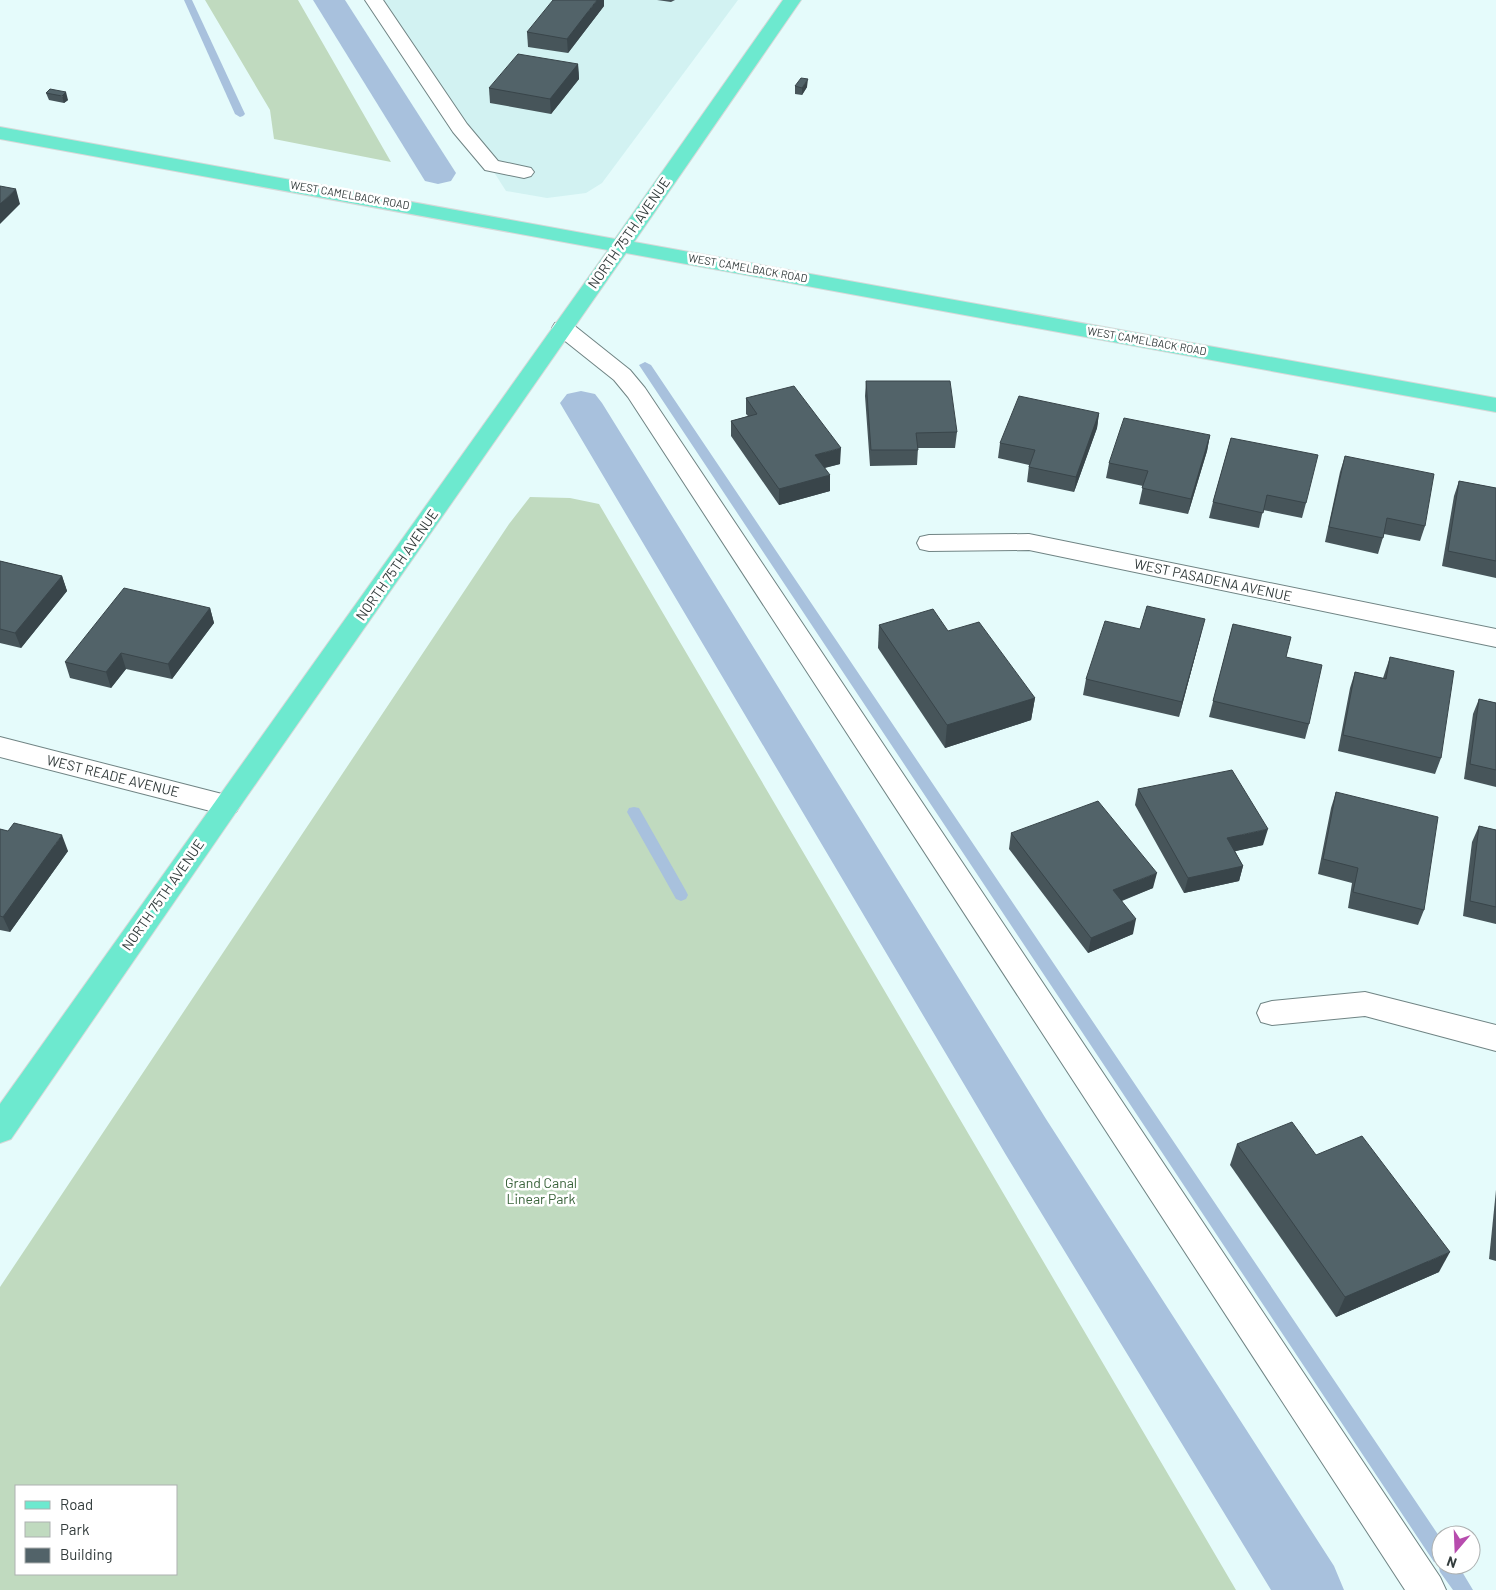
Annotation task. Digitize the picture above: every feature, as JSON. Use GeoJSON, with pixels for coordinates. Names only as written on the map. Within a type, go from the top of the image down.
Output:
{"type":"FeatureCollection","features":[{"type":"Feature","properties":{"kind":"main road","name":"NORTH 75TH AVENUE"},"geometry":{"type":"LineString","coordinates":[[0,1128],[226,805],[482,446],[792,0]]}},
{"type":"Feature","properties":{"kind":"main road","name":"WEST CAMELBACK ROAD"},"geometry":{"type":"LineString","coordinates":[[1,135],[621,245],[1496,405]]}},
{"type":"Feature","properties":{"kind":"street"},"geometry":{"type":"LineString","coordinates":[[374,0],[460,128],[492,166],[524,172]]}},
{"type":"Feature","properties":{"kind":"street"},"geometry":{"type":"LineString","coordinates":[[563,328],[622,375],[637,393],[1427,1590]]}},
{"type":"Feature","properties":{"kind":"street","name":"WEST PASADENA AVENUE"},"geometry":{"type":"LineString","coordinates":[[929,543],[1029,542],[1496,638]]}},
{"type":"Feature","properties":{"kind":"street","name":"WEST READE AVENUE"},"geometry":{"type":"LineString","coordinates":[[0,747],[226,805]]}},
{"type":"Feature","properties":{"kind":"street"},"geometry":{"type":"LineString","coordinates":[[1272,1012],[1365,1004],[1496,1038]]}},
{"type":"Feature","properties":{"kind":"shaded area"},"geometry":{"type":"Polygon","coordinates":[[[384,0],[738,0],[602,183],[586,193],[547,198],[506,191],[384,0]]]}},
{"type":"Feature","properties":{"kind":"green space"},"geometry":{"type":"Polygon","coordinates":[[[205,0],[298,0],[391,162],[274,139],[270,110],[205,0]]]}},
{"type":"Feature","properties":{"kind":"green space","name":"Grand Canal Linear Park"},"geometry":{"type":"Polygon","coordinates":[[[530,497],[570,498],[599,504],[1236,1590],[0,1590],[0,1287],[509,524],[530,497]]]}},
{"type":"Feature","properties":{"kind":"building"},"geometry":{"type":"Polygon","coordinates":[[[553,0],[597,0],[567,39],[527,32],[553,0]]]}},
{"type":"Feature","properties":{"kind":"building"},"geometry":{"type":"Polygon","coordinates":[[[518,54],[578,64],[550,99],[489,88],[518,54]]]}},
{"type":"Feature","properties":{"kind":"building"},"geometry":{"type":"Polygon","coordinates":[[[801,78],[808,79],[802,88],[795,86],[801,78]]]}},
{"type":"Feature","properties":{"kind":"building"},"geometry":{"type":"Polygon","coordinates":[[[50,89],[66,92],[62,96],[46,93],[50,89]]]}},
{"type":"Feature","properties":{"kind":"building"},"geometry":{"type":"Polygon","coordinates":[[[0,186],[16,189],[0,204],[0,186]]]}},
{"type":"Feature","properties":{"kind":"building"},"geometry":{"type":"Polygon","coordinates":[[[866,381],[950,381],[957,432],[916,433],[918,450],[871,450],[866,381]]]}},
{"type":"Feature","properties":{"kind":"building"},"geometry":{"type":"Polygon","coordinates":[[[794,386],[841,448],[815,455],[830,475],[779,489],[731,421],[757,414],[746,398],[794,386]]]}},
{"type":"Feature","properties":{"kind":"building"},"geometry":{"type":"Polygon","coordinates":[[[1019,396],[1099,413],[1076,477],[1029,467],[1035,450],[1000,443],[1019,396]]]}},
{"type":"Feature","properties":{"kind":"building"},"geometry":{"type":"Polygon","coordinates":[[[1124,418],[1210,435],[1191,499],[1142,488],[1148,471],[1109,463],[1124,418]]]}},
{"type":"Feature","properties":{"kind":"building"},"geometry":{"type":"Polygon","coordinates":[[[1231,438],[1318,455],[1306,503],[1267,495],[1263,513],[1213,502],[1231,438]]]}},
{"type":"Feature","properties":{"kind":"building"},"geometry":{"type":"Polygon","coordinates":[[[1345,456],[1434,474],[1425,526],[1387,518],[1383,538],[1329,527],[1345,456]]]}},
{"type":"Feature","properties":{"kind":"building"},"geometry":{"type":"Polygon","coordinates":[[[1459,481],[1496,488],[1496,561],[1448,551],[1459,481]]]}},
{"type":"Feature","properties":{"kind":"building"},"geometry":{"type":"Polygon","coordinates":[[[0,561],[62,576],[15,633],[0,629],[0,561]]]}},
{"type":"Feature","properties":{"kind":"building"},"geometry":{"type":"Polygon","coordinates":[[[124,588],[210,608],[168,664],[121,653],[106,672],[65,662],[124,588]]]}},
{"type":"Feature","properties":{"kind":"building"},"geometry":{"type":"Polygon","coordinates":[[[1147,606],[1205,619],[1182,702],[1086,679],[1105,621],[1140,629],[1147,606]]]}},
{"type":"Feature","properties":{"kind":"building"},"geometry":{"type":"Polygon","coordinates":[[[933,609],[948,631],[979,622],[1035,698],[947,725],[879,625],[933,609]]]}},
{"type":"Feature","properties":{"kind":"building"},"geometry":{"type":"Polygon","coordinates":[[[1233,624],[1291,637],[1286,657],[1322,665],[1309,724],[1213,701],[1233,624]]]}},
{"type":"Feature","properties":{"kind":"building"},"geometry":{"type":"Polygon","coordinates":[[[1390,657],[1454,671],[1441,758],[1343,735],[1355,672],[1386,679],[1390,657]]]}},
{"type":"Feature","properties":{"kind":"building"},"geometry":{"type":"Polygon","coordinates":[[[1479,699],[1496,703],[1496,770],[1470,764],[1479,699]]]}},
{"type":"Feature","properties":{"kind":"building"},"geometry":{"type":"Polygon","coordinates":[[[1232,770],[1268,829],[1227,838],[1243,866],[1188,878],[1138,789],[1232,770]]]}},
{"type":"Feature","properties":{"kind":"building"},"geometry":{"type":"Polygon","coordinates":[[[1336,792],[1438,817],[1424,910],[1353,892],[1358,868],[1323,859],[1336,792]]]}},
{"type":"Feature","properties":{"kind":"building"},"geometry":{"type":"Polygon","coordinates":[[[1098,801],[1157,873],[1113,890],[1136,919],[1091,938],[1011,833],[1098,801]]]}},
{"type":"Feature","properties":{"kind":"building"},"geometry":{"type":"Polygon","coordinates":[[[14,823],[62,835],[3,917],[0,916],[0,829],[8,831],[14,823]]]}},
{"type":"Feature","properties":{"kind":"building"},"geometry":{"type":"Polygon","coordinates":[[[1479,826],[1496,830],[1496,907],[1470,901],[1479,826]]]}},
{"type":"Feature","properties":{"kind":"building"},"geometry":{"type":"Polygon","coordinates":[[[1292,1122],[1316,1155],[1362,1136],[1450,1252],[1345,1297],[1237,1144],[1292,1122]]]}},
{"type":"Feature","properties":{"kind":"waterway"},"geometry":{"type":"LineString","coordinates":[[188,0],[240,114]]}},
{"type":"Feature","properties":{"kind":"waterway"},"geometry":{"type":"LineString","coordinates":[[329,0],[438,173]]}},
{"type":"Feature","properties":{"kind":"waterway"},"geometry":{"type":"LineString","coordinates":[[645,365],[1431,1540]]}},
{"type":"Feature","properties":{"kind":"waterway"},"geometry":{"type":"LineString","coordinates":[[581,403],[1026,1137],[1310,1590]]}},
{"type":"Feature","properties":{"kind":"waterway"},"geometry":{"type":"LineString","coordinates":[[634,812],[681,895]]}},
{"type":"Feature","properties":{"kind":"waterway"},"geometry":{"type":"LineString","coordinates":[[1454,1575],[1464,1590]]}}]}
